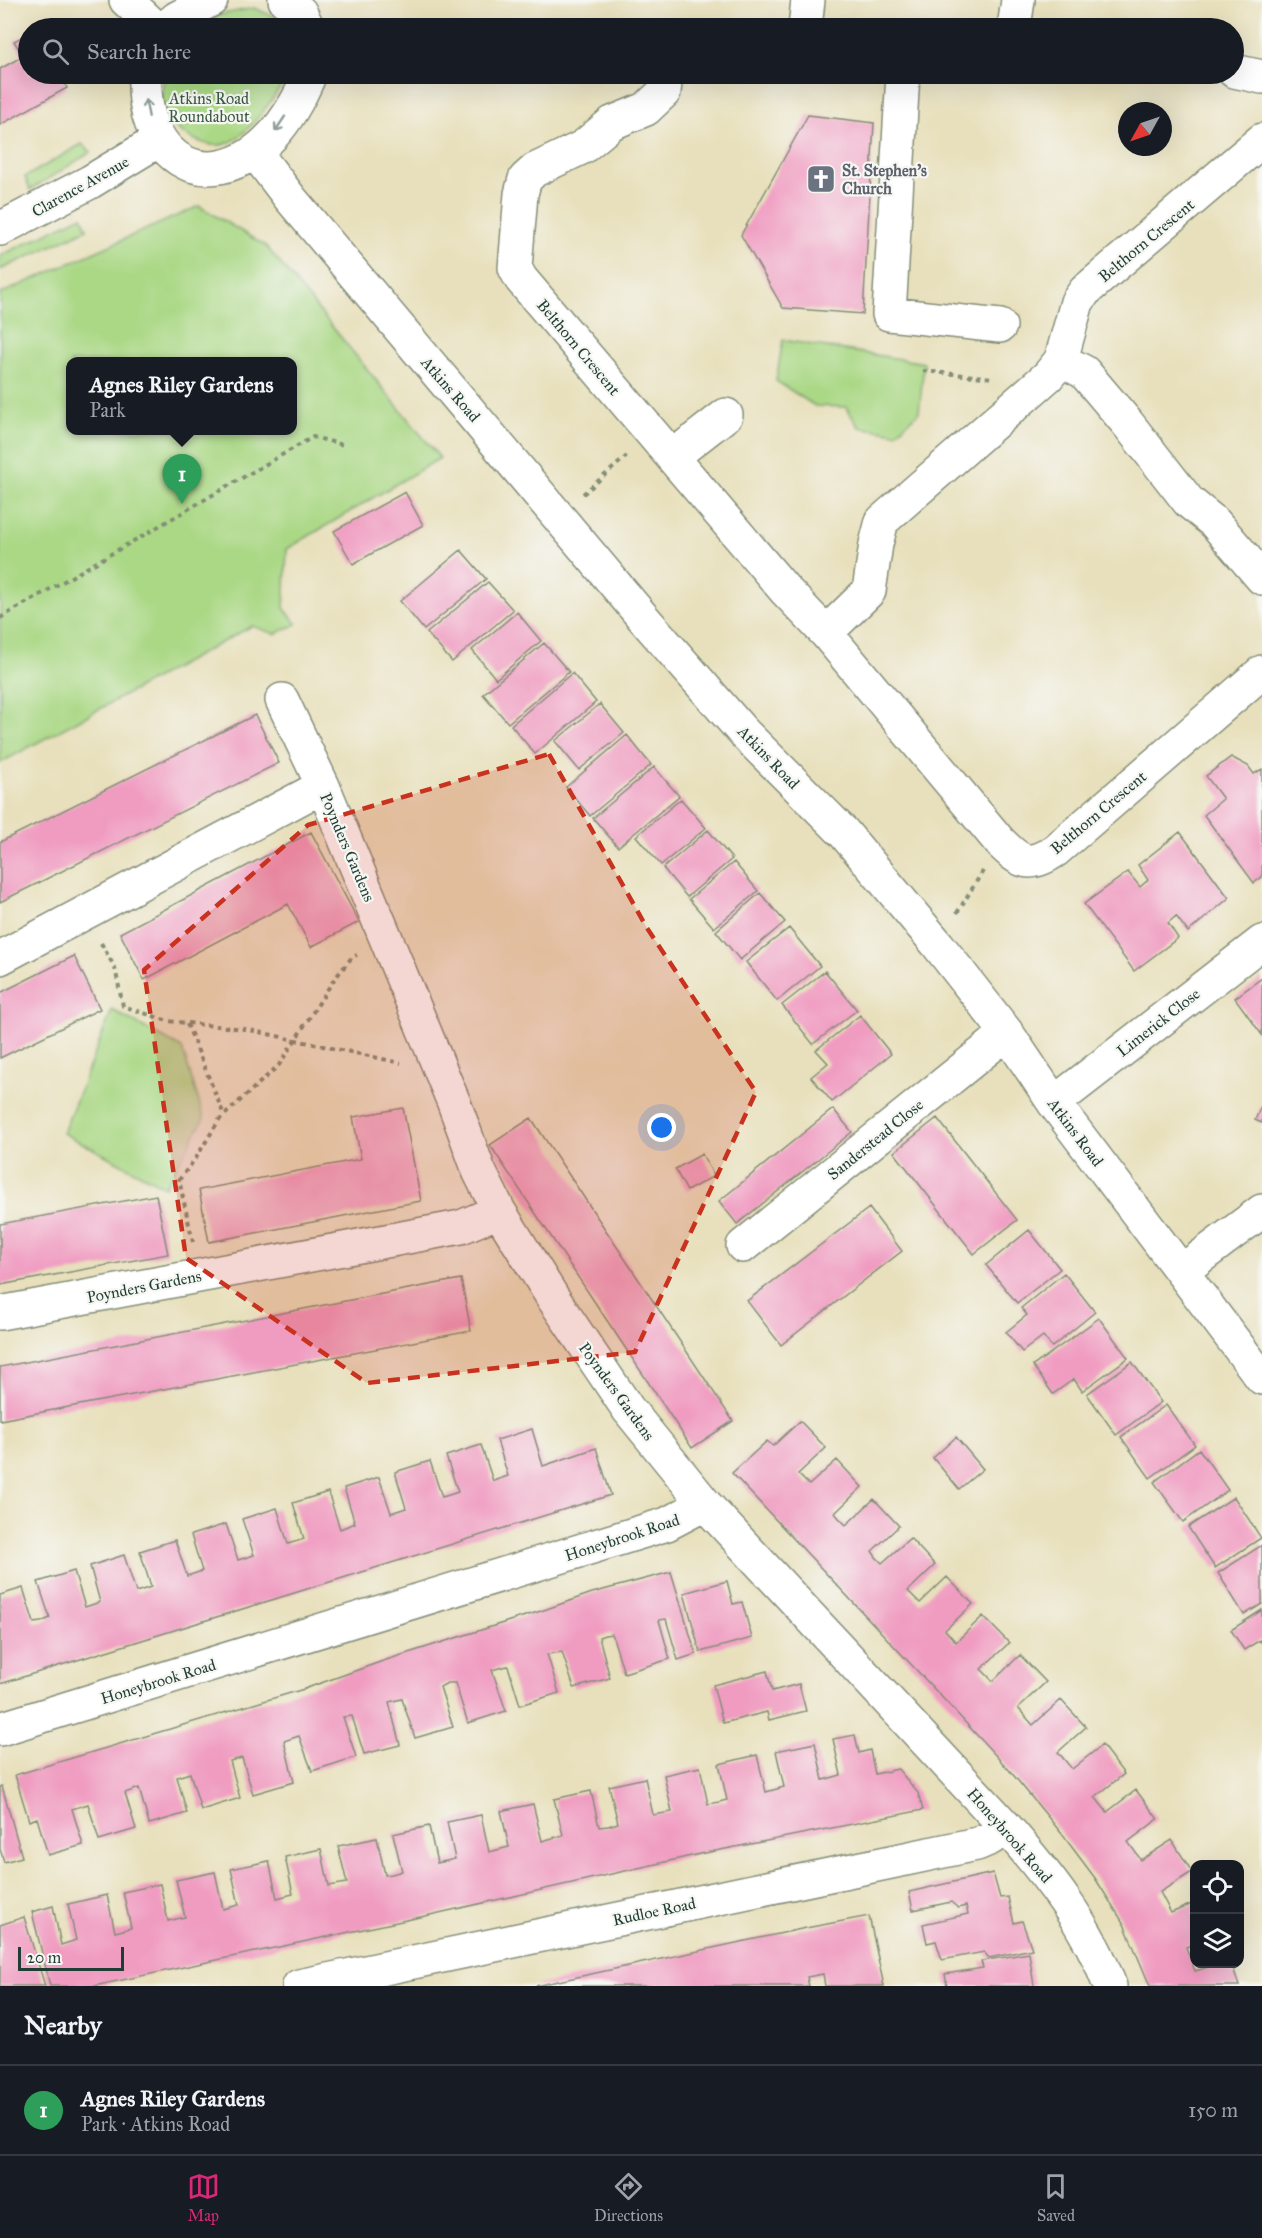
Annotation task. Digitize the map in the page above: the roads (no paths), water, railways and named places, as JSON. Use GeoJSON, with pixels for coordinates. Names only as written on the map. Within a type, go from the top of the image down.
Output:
{"type":"FeatureCollection","features":[{"type":"Feature","properties":{"kind":"street"},"geometry":{"type":"LineString","coordinates":[[126,0],[145,18]]}},
{"type":"Feature","properties":{"kind":"street"},"geometry":{"type":"LineString","coordinates":[[177,18],[211,0]]}},
{"type":"Feature","properties":{"kind":"street"},"geometry":{"type":"LineString","coordinates":[[285,0],[300,12],[303,18]]}},
{"type":"Feature","properties":{"kind":"street"},"geometry":{"type":"LineString","coordinates":[[806,18],[808,0]]}},
{"type":"Feature","properties":{"kind":"street"},"geometry":{"type":"LineString","coordinates":[[1015,18],[1018,0]]}},
{"type":"Feature","properties":{"kind":"street"},"geometry":{"type":"LineString","coordinates":[[1244,73],[1262,76]]}},
{"type":"Feature","properties":{"kind":"street"},"geometry":{"type":"LineString","coordinates":[[145,84],[149,120],[159,140],[176,157],[192,166],[211,170],[233,165],[255,152],[273,135],[305,84]]}},
{"type":"Feature","properties":{"kind":"street","name":"Belthorn Crescent"},"geometry":{"type":"LineString","coordinates":[[665,84],[664,92],[646,109],[612,123],[583,147],[536,170],[525,179],[520,194],[515,268],[521,279],[662,445],[786,590],[826,633],[1000,842],[1017,859],[1031,862],[1042,860],[1056,850],[1262,672]]}},
{"type":"Feature","properties":{"kind":"street"},"geometry":{"type":"LineString","coordinates":[[902,84],[889,314],[1000,326]]}},
{"type":"Feature","properties":{"kind":"street","name":"Clarence Avenue"},"geometry":{"type":"LineString","coordinates":[[0,229],[90,182],[159,140]]}},
{"type":"Feature","properties":{"kind":"street","name":"Belthorn Crescent"},"geometry":{"type":"LineString","coordinates":[[826,633],[868,591],[882,521],[1048,375],[1061,360],[1077,302],[1085,291],[1214,184],[1262,140]]}},
{"type":"Feature","properties":{"kind":"street","name":"Atkins Road"},"geometry":{"type":"LineString","coordinates":[[255,152],[290,198],[744,733],[844,833],[938,945],[1007,1033],[1054,1103],[1262,1378]]}},
{"type":"Feature","properties":{"kind":"street"},"geometry":{"type":"LineString","coordinates":[[1061,360],[1084,372],[1189,502],[1215,524],[1262,578]]}},
{"type":"Feature","properties":{"kind":"street"},"geometry":{"type":"LineString","coordinates":[[662,445],[726,415]]}},
{"type":"Feature","properties":{"kind":"street"},"geometry":{"type":"LineString","coordinates":[[282,700],[323,786]]}},
{"type":"Feature","properties":{"kind":"street","name":"Poynders Gardens"},"geometry":{"type":"LineString","coordinates":[[0,958],[323,786],[388,941],[479,1172],[499,1211],[594,1362],[628,1409],[705,1504]]}},
{"type":"Feature","properties":{"kind":"street","name":"Limerick Close"},"geometry":{"type":"LineString","coordinates":[[1054,1103],[1262,942]]}},
{"type":"Feature","properties":{"kind":"street","name":"Sanderstead Close"},"geometry":{"type":"LineString","coordinates":[[743,1246],[1007,1033]]}},
{"type":"Feature","properties":{"kind":"street","name":"Poynders Gardens"},"geometry":{"type":"LineString","coordinates":[[0,1313],[461,1227],[499,1211]]}},
{"type":"Feature","properties":{"kind":"street"},"geometry":{"type":"LineString","coordinates":[[1182,1271],[1262,1211]]}},
{"type":"Feature","properties":{"kind":"street","name":"Honeybrook Road"},"geometry":{"type":"LineString","coordinates":[[0,1729],[667,1524],[705,1504],[1046,1873],[1089,1941],[1110,1986]]}},
{"type":"Feature","properties":{"kind":"street","name":"Rudloe Road"},"geometry":{"type":"LineString","coordinates":[[299,1986],[977,1844],[991,1838],[1005,1826]]}},
{"type":"Feature","properties":{"kind":"place","name":"St. Stephen's Church"},"geometry":{"type":"Point","coordinates":[821,179]}},
{"type":"Feature","properties":{"kind":"place","name":"Agnes Riley Gardens"},"geometry":{"type":"Point","coordinates":[182,504]}},
{"type":"Feature","properties":{"kind":"park label","name":"Atkins Road Roundabout"},"geometry":{"type":"Point","coordinates":[209,107]}}]}
